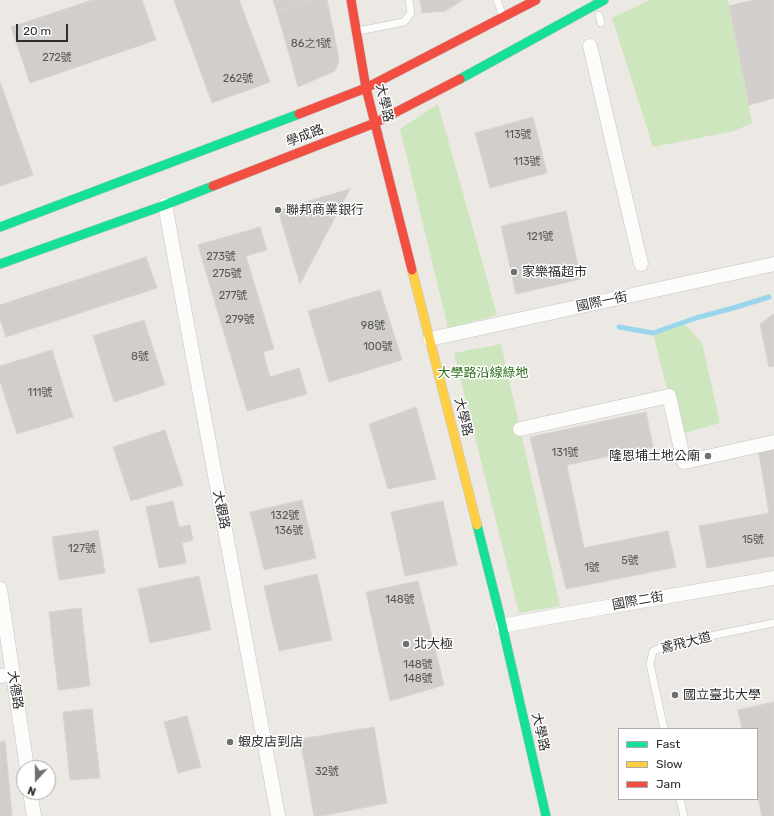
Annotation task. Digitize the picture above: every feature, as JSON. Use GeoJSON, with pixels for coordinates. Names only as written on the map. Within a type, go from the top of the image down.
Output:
{"type":"FeatureCollection","features":[{"type":"Feature","properties":{"kind":"street","name":"大學路"},"geometry":{"type":"LineString","coordinates":[[351,0],[366,88],[502,626],[546,816]]}},
{"type":"Feature","properties":{"kind":"street","name":"學成路"},"geometry":{"type":"LineString","coordinates":[[0,227],[366,88],[536,0]]}},
{"type":"Feature","properties":{"kind":"street","name":"學成路"},"geometry":{"type":"LineString","coordinates":[[0,264],[165,205],[375,123],[498,60],[604,0]]}},
{"type":"Feature","properties":{"kind":"street"},"geometry":{"type":"LineString","coordinates":[[590,46],[641,264]]}},
{"type":"Feature","properties":{"kind":"street","name":"大觀路"},"geometry":{"type":"LineString","coordinates":[[165,205],[278,816]]}},
{"type":"Feature","properties":{"kind":"street","name":"國際一街"},"geometry":{"type":"LineString","coordinates":[[430,339],[774,264]]}},
{"type":"Feature","properties":{"kind":"street"},"geometry":{"type":"LineString","coordinates":[[520,429],[669,396],[684,462],[774,442]]}},
{"type":"Feature","properties":{"kind":"street","name":"國際二街"},"geometry":{"type":"LineString","coordinates":[[502,626],[774,578]]}},
{"type":"Feature","properties":{"kind":"street","name":"大德路"},"geometry":{"type":"LineString","coordinates":[[0,589],[6,675],[25,760]]}},
{"type":"Feature","properties":{"kind":"street"},"geometry":{"type":"LineString","coordinates":[[31,800],[34,816]]}},
{"type":"Feature","properties":{"kind":"lane"},"geometry":{"type":"LineString","coordinates":[[357,31],[404,22],[412,13],[409,0]]}},
{"type":"Feature","properties":{"kind":"lane"},"geometry":{"type":"LineString","coordinates":[[497,0],[503,17]]}},
{"type":"Feature","properties":{"kind":"lane"},"geometry":{"type":"LineString","coordinates":[[599,15],[601,23]]}},
{"type":"Feature","properties":{"kind":"lane","name":"鳶飛大道"},"geometry":{"type":"LineString","coordinates":[[664,728],[650,664],[653,651],[671,644],[774,623]]}},
{"type":"Feature","properties":{"kind":"lane"},"geometry":{"type":"LineString","coordinates":[[680,800],[684,816]]}},
{"type":"Feature","properties":{"kind":"green space"},"geometry":{"type":"Polygon","coordinates":[[[650,0],[728,0],[752,123],[734,131],[653,147],[612,18],[650,0]]]}},
{"type":"Feature","properties":{"kind":"green space","name":"大學路沿線綠地"},"geometry":{"type":"Polygon","coordinates":[[[438,104],[497,315],[448,328],[400,129],[438,104]]]}},
{"type":"Feature","properties":{"kind":"green space"},"geometry":{"type":"Polygon","coordinates":[[[683,322],[702,343],[720,423],[678,435],[653,333],[683,322]]]}},
{"type":"Feature","properties":{"kind":"green space","name":"大學路沿線綠地"},"geometry":{"type":"Polygon","coordinates":[[[501,344],[560,606],[519,613],[454,353],[501,344]]]}},
{"type":"Feature","properties":{"kind":"building"},"geometry":{"type":"Polygon","coordinates":[[[92,0],[142,0],[156,40],[30,83],[11,27],[92,0]]]}},
{"type":"Feature","properties":{"kind":"building"},"geometry":{"type":"Polygon","coordinates":[[[174,0],[239,0],[270,82],[212,103],[174,0]]]}},
{"type":"Feature","properties":{"kind":"building"},"geometry":{"type":"Polygon","coordinates":[[[273,0],[314,0],[277,12],[273,0]]]}},
{"type":"Feature","properties":{"kind":"building"},"geometry":{"type":"Polygon","coordinates":[[[314,0],[327,0],[336,44],[291,61],[277,12],[314,0]]]}},
{"type":"Feature","properties":{"kind":"building"},"geometry":{"type":"Polygon","coordinates":[[[420,0],[463,0],[445,11],[422,13],[420,0]]]}},
{"type":"Feature","properties":{"kind":"building"},"geometry":{"type":"Polygon","coordinates":[[[753,0],[774,0],[774,98],[749,105],[729,6],[753,0]]]}},
{"type":"Feature","properties":{"kind":"building"},"geometry":{"type":"Polygon","coordinates":[[[336,44],[339,61],[335,71],[298,87],[291,61],[336,44]]]}},
{"type":"Feature","properties":{"kind":"building"},"geometry":{"type":"Polygon","coordinates":[[[0,82],[33,175],[0,186],[0,82]]]}},
{"type":"Feature","properties":{"kind":"building"},"geometry":{"type":"Polygon","coordinates":[[[533,117],[547,173],[490,188],[475,133],[533,117]]]}},
{"type":"Feature","properties":{"kind":"building"},"geometry":{"type":"Polygon","coordinates":[[[350,189],[300,284],[278,210],[350,189]]]}},
{"type":"Feature","properties":{"kind":"building"},"geometry":{"type":"Polygon","coordinates":[[[566,211],[581,279],[516,294],[501,226],[566,211]]]}},
{"type":"Feature","properties":{"kind":"building"},"geometry":{"type":"Polygon","coordinates":[[[260,227],[267,250],[246,256],[274,349],[263,352],[270,377],[299,368],[307,394],[247,411],[198,245],[260,227]]]}},
{"type":"Feature","properties":{"kind":"building"},"geometry":{"type":"Polygon","coordinates":[[[146,257],[157,288],[6,337],[0,319],[0,305],[146,257]]]}},
{"type":"Feature","properties":{"kind":"building"},"geometry":{"type":"Polygon","coordinates":[[[380,290],[402,360],[329,382],[308,311],[380,290]]]}},
{"type":"Feature","properties":{"kind":"building"},"geometry":{"type":"Polygon","coordinates":[[[774,314],[774,366],[769,367],[760,324],[774,314]]]}},
{"type":"Feature","properties":{"kind":"building"},"geometry":{"type":"Polygon","coordinates":[[[144,320],[165,385],[114,402],[93,336],[144,320]]]}},
{"type":"Feature","properties":{"kind":"building"},"geometry":{"type":"Polygon","coordinates":[[[52,350],[73,417],[17,434],[0,381],[0,366],[52,350]]]}},
{"type":"Feature","properties":{"kind":"building"},"geometry":{"type":"Polygon","coordinates":[[[416,407],[436,479],[388,489],[369,424],[416,407]]]}},
{"type":"Feature","properties":{"kind":"building"},"geometry":{"type":"Polygon","coordinates":[[[646,412],[653,447],[567,465],[584,548],[668,531],[676,567],[566,589],[530,437],[646,412]]]}},
{"type":"Feature","properties":{"kind":"building"},"geometry":{"type":"Polygon","coordinates":[[[165,430],[183,485],[131,501],[113,447],[165,430]]]}},
{"type":"Feature","properties":{"kind":"building"},"geometry":{"type":"Polygon","coordinates":[[[774,445],[774,556],[707,568],[699,526],[769,513],[758,449],[774,445]]]}},
{"type":"Feature","properties":{"kind":"building"},"geometry":{"type":"Polygon","coordinates":[[[302,500],[316,558],[264,570],[250,512],[302,500]]]}},
{"type":"Feature","properties":{"kind":"building"},"geometry":{"type":"Polygon","coordinates":[[[173,501],[179,527],[190,525],[193,540],[182,543],[186,563],[159,568],[146,507],[173,501]]]}},
{"type":"Feature","properties":{"kind":"building"},"geometry":{"type":"Polygon","coordinates":[[[443,501],[457,565],[405,576],[391,512],[443,501]]]}},
{"type":"Feature","properties":{"kind":"building"},"geometry":{"type":"Polygon","coordinates":[[[98,530],[105,573],[59,580],[52,537],[98,530]]]}},
{"type":"Feature","properties":{"kind":"building"},"geometry":{"type":"Polygon","coordinates":[[[317,574],[332,640],[279,651],[264,586],[317,574]]]}},
{"type":"Feature","properties":{"kind":"building"},"geometry":{"type":"Polygon","coordinates":[[[199,576],[211,630],[150,643],[138,589],[199,576]]]}},
{"type":"Feature","properties":{"kind":"building","name":"北大極"},"geometry":{"type":"Polygon","coordinates":[[[418,581],[444,685],[390,701],[366,592],[418,581]]]}},
{"type":"Feature","properties":{"kind":"building"},"geometry":{"type":"Polygon","coordinates":[[[81,608],[90,686],[58,690],[49,612],[81,608]]]}},
{"type":"Feature","properties":{"kind":"building"},"geometry":{"type":"Polygon","coordinates":[[[774,702],[774,816],[762,816],[758,797],[758,728],[742,728],[738,710],[774,702]]]}},
{"type":"Feature","properties":{"kind":"building"},"geometry":{"type":"Polygon","coordinates":[[[92,709],[100,778],[70,780],[63,712],[92,709]]]}},
{"type":"Feature","properties":{"kind":"building"},"geometry":{"type":"Polygon","coordinates":[[[187,716],[201,767],[178,773],[164,722],[187,716]]]}},
{"type":"Feature","properties":{"kind":"building"},"geometry":{"type":"Polygon","coordinates":[[[374,727],[387,803],[322,816],[314,816],[300,739],[374,727]]]}},
{"type":"Feature","properties":{"kind":"building"},"geometry":{"type":"Polygon","coordinates":[[[5,741],[12,816],[0,816],[0,742],[5,741]]]}},
{"type":"Feature","properties":{"kind":"waterway"},"geometry":{"type":"LineString","coordinates":[[619,327],[653,333],[696,318],[769,297]]}},
{"type":"Feature","properties":{"kind":"traffic: fast"},"geometry":{"type":"LineString","coordinates":[[460,79],[604,0]]}},
{"type":"Feature","properties":{"kind":"traffic: fast"},"geometry":{"type":"LineString","coordinates":[[0,227],[299,114]]}},
{"type":"Feature","properties":{"kind":"traffic: fast"},"geometry":{"type":"LineString","coordinates":[[0,264],[165,205],[213,186]]}},
{"type":"Feature","properties":{"kind":"traffic: fast"},"geometry":{"type":"LineString","coordinates":[[477,525],[500,616],[546,816]]}},
{"type":"Feature","properties":{"kind":"traffic: slow"},"geometry":{"type":"LineString","coordinates":[[412,270],[477,525]]}},
{"type":"Feature","properties":{"kind":"traffic: jam"},"geometry":{"type":"LineString","coordinates":[[351,0],[366,88],[412,270]]}},
{"type":"Feature","properties":{"kind":"traffic: jam"},"geometry":{"type":"LineString","coordinates":[[299,114],[366,88],[536,0]]}},
{"type":"Feature","properties":{"kind":"traffic: jam"},"geometry":{"type":"LineString","coordinates":[[213,186],[375,123],[460,79]]}},
{"type":"Feature","properties":{"kind":"place","name":"聯邦商業銀行"},"geometry":{"type":"Point","coordinates":[278,210]}},
{"type":"Feature","properties":{"kind":"place","name":"家樂福超市"},"geometry":{"type":"Point","coordinates":[514,272]}},
{"type":"Feature","properties":{"kind":"place","name":"隆恩埔土地公廟"},"geometry":{"type":"Point","coordinates":[708,456]}},
{"type":"Feature","properties":{"kind":"place","name":"北大極"},"geometry":{"type":"Point","coordinates":[406,644]}},
{"type":"Feature","properties":{"kind":"place","name":"國立臺北大學"},"geometry":{"type":"Point","coordinates":[675,695]}},
{"type":"Feature","properties":{"kind":"place","name":"蝦皮店到店"},"geometry":{"type":"Point","coordinates":[230,742]}}]}
